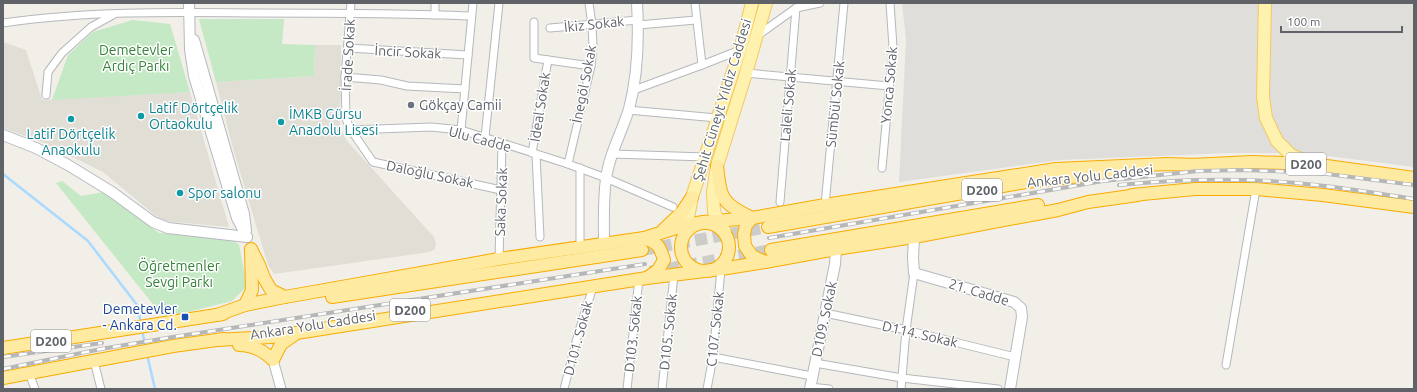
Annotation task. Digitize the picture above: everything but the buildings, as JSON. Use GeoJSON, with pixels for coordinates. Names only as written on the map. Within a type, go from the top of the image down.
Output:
{"type":"FeatureCollection","features":[{"type":"Feature","properties":{"kind":"highway","name":"Ankara Yolu Caddesi"},"geometry":{"type":"LineString","coordinates":[[768,227],[1026,182],[1197,165],[1252,162],[1312,164],[1414,178]]}},
{"type":"Feature","properties":{"kind":"highway"},"geometry":{"type":"LineString","coordinates":[[217,315],[245,305],[285,297],[499,259],[644,238],[659,233],[690,228],[703,222],[722,226],[752,218],[824,205],[1056,169],[1159,164],[1197,165]]}},
{"type":"Feature","properties":{"kind":"highway"},"geometry":{"type":"LineString","coordinates":[[717,166],[720,191],[729,206],[752,218]]}},
{"type":"Feature","properties":{"kind":"highway","name":"Ankara Yolu Caddesi"},"geometry":{"type":"LineString","coordinates":[[771,250],[1060,202],[1194,189],[1256,189],[1323,195],[1414,207]]}},
{"type":"Feature","properties":{"kind":"highway"},"geometry":{"type":"LineString","coordinates":[[216,340],[271,337],[593,287],[644,277],[715,270],[914,237],[1058,210],[1088,202],[1138,195]]}},
{"type":"Feature","properties":{"kind":"highway"},"geometry":{"type":"LineString","coordinates":[[659,233],[682,212],[692,197]]}},
{"type":"Feature","properties":{"kind":"highway"},"geometry":{"type":"LineString","coordinates":[[752,218],[746,225],[744,234],[745,246],[752,256],[765,262]]}},
{"type":"Feature","properties":{"kind":"highway"},"geometry":{"type":"LineString","coordinates":[[685,229],[681,246],[685,260],[695,269],[702,271],[715,270],[722,265],[729,252],[730,245],[722,226]]}},
{"type":"Feature","properties":{"kind":"highway"},"geometry":{"type":"LineString","coordinates":[[644,238],[654,241],[660,249],[664,260],[658,270],[644,277]]}},
{"type":"Feature","properties":{"kind":"highway"},"geometry":{"type":"LineString","coordinates":[[249,243],[264,278],[271,290],[285,297]]}},
{"type":"Feature","properties":{"kind":"highway"},"geometry":{"type":"LineString","coordinates":[[245,305],[252,290],[249,243]]}},
{"type":"Feature","properties":{"kind":"highway","name":"Ankara Yolu Caddesi"},"geometry":{"type":"LineString","coordinates":[[3,348],[642,250]]}},
{"type":"Feature","properties":{"kind":"highway","name":"Ankara Yolu Caddesi"},"geometry":{"type":"LineString","coordinates":[[3,378],[176,346],[644,277]]}},
{"type":"Feature","properties":{"kind":"highway"},"geometry":{"type":"LineString","coordinates":[[176,346],[208,348],[240,345],[251,346],[260,349],[273,360],[281,344],[288,338],[299,333]]}},
{"type":"Feature","properties":{"kind":"main road"},"geometry":{"type":"LineString","coordinates":[[604,243],[606,178],[612,154],[634,90],[638,22],[637,3]]}},
{"type":"Feature","properties":{"kind":"main road","name":"Şehit Cüneyt Yıldız Caddesi"},"geometry":{"type":"LineString","coordinates":[[685,229],[692,197],[740,50],[752,3]]}},
{"type":"Feature","properties":{"kind":"main road"},"geometry":{"type":"LineString","coordinates":[[722,226],[714,212],[713,192],[717,166],[766,3]]}},
{"type":"Feature","properties":{"kind":"main road"},"geometry":{"type":"LineString","coordinates":[[1265,3],[1263,97],[1266,118],[1277,141],[1291,154],[1312,164]]}},
{"type":"Feature","properties":{"kind":"main road"},"geometry":{"type":"LineString","coordinates":[[189,8],[190,49],[194,76],[219,147],[237,218],[249,243]]}},
{"type":"Feature","properties":{"kind":"main road"},"geometry":{"type":"LineString","coordinates":[[3,135],[36,148],[91,178],[153,222],[168,228],[249,243]]}},
{"type":"Feature","properties":{"kind":"main road"},"geometry":{"type":"LineString","coordinates":[[3,141],[91,178]]}},
{"type":"Feature","properties":{"kind":"main road"},"geometry":{"type":"LineString","coordinates":[[914,237],[914,273]]}},
{"type":"Feature","properties":{"kind":"main road","name":"D109. Sokak"},"geometry":{"type":"LineString","coordinates":[[810,388],[835,264],[836,249]]}},
{"type":"Feature","properties":{"kind":"main road","name":"21. Cadde"},"geometry":{"type":"LineString","coordinates":[[914,273],[1014,302],[1022,308],[1022,317],[1010,389]]}},
{"type":"Feature","properties":{"kind":"street","name":"İrade Sokak"},"geometry":{"type":"LineString","coordinates":[[351,3],[346,77],[346,119],[351,130]]}},
{"type":"Feature","properties":{"kind":"street"},"geometry":{"type":"LineString","coordinates":[[435,3],[435,15]]}},
{"type":"Feature","properties":{"kind":"street"},"geometry":{"type":"LineString","coordinates":[[460,130],[473,3]]}},
{"type":"Feature","properties":{"kind":"street"},"geometry":{"type":"LineString","coordinates":[[485,137],[499,3]]}},
{"type":"Feature","properties":{"kind":"street","name":"İnegöl Sokak"},"geometry":{"type":"LineString","coordinates":[[568,164],[590,66],[593,46],[589,3]]}},
{"type":"Feature","properties":{"kind":"street"},"geometry":{"type":"LineString","coordinates":[[694,3],[702,65]]}},
{"type":"Feature","properties":{"kind":"street"},"geometry":{"type":"LineString","coordinates":[[757,36],[796,8],[820,3]]}},
{"type":"Feature","properties":{"kind":"street","name":"Sümbül Sokak"},"geometry":{"type":"LineString","coordinates":[[824,205],[844,3]]}},
{"type":"Feature","properties":{"kind":"street","name":"Yonca Sokak"},"geometry":{"type":"LineString","coordinates":[[882,168],[893,47],[890,3]]}},
{"type":"Feature","properties":{"kind":"street"},"geometry":{"type":"LineString","coordinates":[[3,23],[28,19],[189,8],[350,14],[471,16]]}},
{"type":"Feature","properties":{"kind":"street","name":"Laleli Sokak"},"geometry":{"type":"LineString","coordinates":[[780,202],[796,8]]}},
{"type":"Feature","properties":{"kind":"street"},"geometry":{"type":"LineString","coordinates":[[46,95],[48,72],[62,53],[91,27],[115,14]]}},
{"type":"Feature","properties":{"kind":"street","name":"İkiz Sokak"},"geometry":{"type":"LineString","coordinates":[[550,28],[696,20]]}},
{"type":"Feature","properties":{"kind":"street","name":"İdeal Sokak"},"geometry":{"type":"LineString","coordinates":[[534,22],[534,58],[590,66]]}},
{"type":"Feature","properties":{"kind":"street","name":"İncir Sokak"},"geometry":{"type":"LineString","coordinates":[[348,48],[468,55]]}},
{"type":"Feature","properties":{"kind":"street"},"geometry":{"type":"LineString","coordinates":[[634,90],[740,50]]}},
{"type":"Feature","properties":{"kind":"street","name":"İdeal Sokak"},"geometry":{"type":"LineString","coordinates":[[540,237],[534,154],[548,60]]}},
{"type":"Feature","properties":{"kind":"street"},"geometry":{"type":"LineString","coordinates":[[746,73],[889,86]]}},
{"type":"Feature","properties":{"kind":"street"},"geometry":{"type":"LineString","coordinates":[[346,77],[381,80],[406,86],[465,89]]}},
{"type":"Feature","properties":{"kind":"street"},"geometry":{"type":"LineString","coordinates":[[628,110],[718,118]]}},
{"type":"Feature","properties":{"kind":"street","name":"Ulu Cadde"},"geometry":{"type":"LineString","coordinates":[[351,130],[431,127],[460,130],[580,168],[673,207]]}},
{"type":"Feature","properties":{"kind":"street","name":"Daloğlu Sokak"},"geometry":{"type":"LineString","coordinates":[[351,130],[372,162],[501,190]]}},
{"type":"Feature","properties":{"kind":"street","name":"Saka Sokak"},"geometry":{"type":"LineString","coordinates":[[499,259],[502,144]]}},
{"type":"Feature","properties":{"kind":"street"},"geometry":{"type":"LineString","coordinates":[[612,154],[706,157]]}},
{"type":"Feature","properties":{"kind":"street"},"geometry":{"type":"LineString","coordinates":[[580,168],[580,247]]}},
{"type":"Feature","properties":{"kind":"street"},"geometry":{"type":"LineString","coordinates":[[1226,364],[1256,189]]}},
{"type":"Feature","properties":{"kind":"street","name":"C107. Sokak"},"geometry":{"type":"LineString","coordinates":[[707,389],[713,357],[715,270]]}},
{"type":"Feature","properties":{"kind":"street"},"geometry":{"type":"LineString","coordinates":[[901,389],[906,330],[914,273]]}},
{"type":"Feature","properties":{"kind":"street","name":"D105. Sokak"},"geometry":{"type":"LineString","coordinates":[[662,389],[674,275]]}},
{"type":"Feature","properties":{"kind":"street","name":"D103. Sokak"},"geometry":{"type":"LineString","coordinates":[[627,389],[644,277]]}},
{"type":"Feature","properties":{"kind":"street","name":"D101. Sokak"},"geometry":{"type":"LineString","coordinates":[[564,389],[578,334],[593,287]]}},
{"type":"Feature","properties":{"kind":"street","name":"D114. Sokak"},"geometry":{"type":"LineString","coordinates":[[825,313],[906,330],[1015,357]]}},
{"type":"Feature","properties":{"kind":"street"},"geometry":{"type":"LineString","coordinates":[[713,357],[812,376]]}},
{"type":"Feature","properties":{"kind":"street"},"geometry":{"type":"LineString","coordinates":[[273,360],[281,389]]}},
{"type":"Feature","properties":{"kind":"street"},"geometry":{"type":"LineString","coordinates":[[94,362],[101,389]]}},
{"type":"Feature","properties":{"kind":"street"},"geometry":{"type":"LineString","coordinates":[[815,363],[902,378],[998,389]]}},
{"type":"Feature","properties":{"kind":"street"},"geometry":{"type":"LineString","coordinates":[[29,373],[35,389]]}},
{"type":"Feature","properties":{"kind":"street"},"geometry":{"type":"LineString","coordinates":[[810,388],[829,389]]}},
{"type":"Feature","properties":{"kind":"shaded area"},"geometry":{"type":"Polygon","coordinates":[[[902,3],[1414,3],[1414,167],[1304,153],[1229,153],[1061,160],[899,182],[906,40],[902,3]]]}},
{"type":"Feature","properties":{"kind":"shaded area"},"geometry":{"type":"Polygon","coordinates":[[[3,42],[26,50],[42,100],[190,92],[229,227],[162,221],[103,172],[44,143],[3,128],[3,42]]]}},
{"type":"Feature","properties":{"kind":"shaded area"},"geometry":{"type":"Polygon","coordinates":[[[315,45],[341,45],[340,128],[347,141],[434,237],[436,243],[435,249],[430,252],[274,274],[268,265],[234,152],[216,82],[314,76],[315,45]]]}},
{"type":"Feature","properties":{"kind":"green space"},"geometry":{"type":"Polygon","coordinates":[[[199,19],[284,19],[282,44],[315,45],[314,76],[216,82],[199,19]]]}},
{"type":"Feature","properties":{"kind":"green space","name":"Demetevler Ardıç Parkı"},"geometry":{"type":"Polygon","coordinates":[[[133,20],[170,24],[190,92],[52,100],[68,55],[93,32],[133,20]]]}},
{"type":"Feature","properties":{"kind":"green space","name":"Öğretmenler Sevgi Parkı"},"geometry":{"type":"Polygon","coordinates":[[[62,181],[81,196],[104,192],[159,233],[230,238],[239,245],[247,286],[232,301],[164,318],[56,183],[62,181]]]}},
{"type":"Feature","properties":{"kind":"waterway"},"geometry":{"type":"LineString","coordinates":[[3,174],[88,241],[137,305],[141,324]]}},
{"type":"Feature","properties":{"kind":"waterway"},"geometry":{"type":"LineString","coordinates":[[142,331],[146,348]]}},
{"type":"Feature","properties":{"kind":"waterway"},"geometry":{"type":"LineString","coordinates":[[147,354],[155,389]]}},
{"type":"Feature","properties":{"kind":"tunnel"},"geometry":{"type":"LineString","coordinates":[[642,250],[768,227]]}},
{"type":"Feature","properties":{"kind":"tunnel"},"geometry":{"type":"LineString","coordinates":[[650,272],[771,250]]}},
{"type":"Feature","properties":{"kind":"railway"},"geometry":{"type":"LineString","coordinates":[[769,238],[1103,181],[1198,171],[1244,170],[1319,173],[1414,185]]}},
{"type":"Feature","properties":{"kind":"railway"},"geometry":{"type":"LineString","coordinates":[[1119,185],[1197,180],[1287,182],[1329,186],[1414,199]]}},
{"type":"Feature","properties":{"kind":"railway"},"geometry":{"type":"LineString","coordinates":[[3,369],[101,349],[173,337],[645,264]]}},
{"type":"Feature","properties":{"kind":"railway"},"geometry":{"type":"LineString","coordinates":[[3,357],[102,343]]}},
{"type":"Feature","properties":{"kind":"place","name":"Gökçay Camii"},"geometry":{"type":"Point","coordinates":[411,105]}},
{"type":"Feature","properties":{"kind":"place","name":"Latif Dörtçelik Ortaokulu"},"geometry":{"type":"Point","coordinates":[141,116]}},
{"type":"Feature","properties":{"kind":"place","name":"Latif Dörtçelik Anaokulu"},"geometry":{"type":"Point","coordinates":[71,119]}},
{"type":"Feature","properties":{"kind":"place","name":"İMKB Gürsu Anadolu Lisesi"},"geometry":{"type":"Point","coordinates":[281,122]}},
{"type":"Feature","properties":{"kind":"place","name":"Spor salonu"},"geometry":{"type":"Point","coordinates":[180,193]}},
{"type":"Feature","properties":{"kind":"place","name":"Demetevler - Ankara Cd."},"geometry":{"type":"Point","coordinates":[185,317]}}]}
